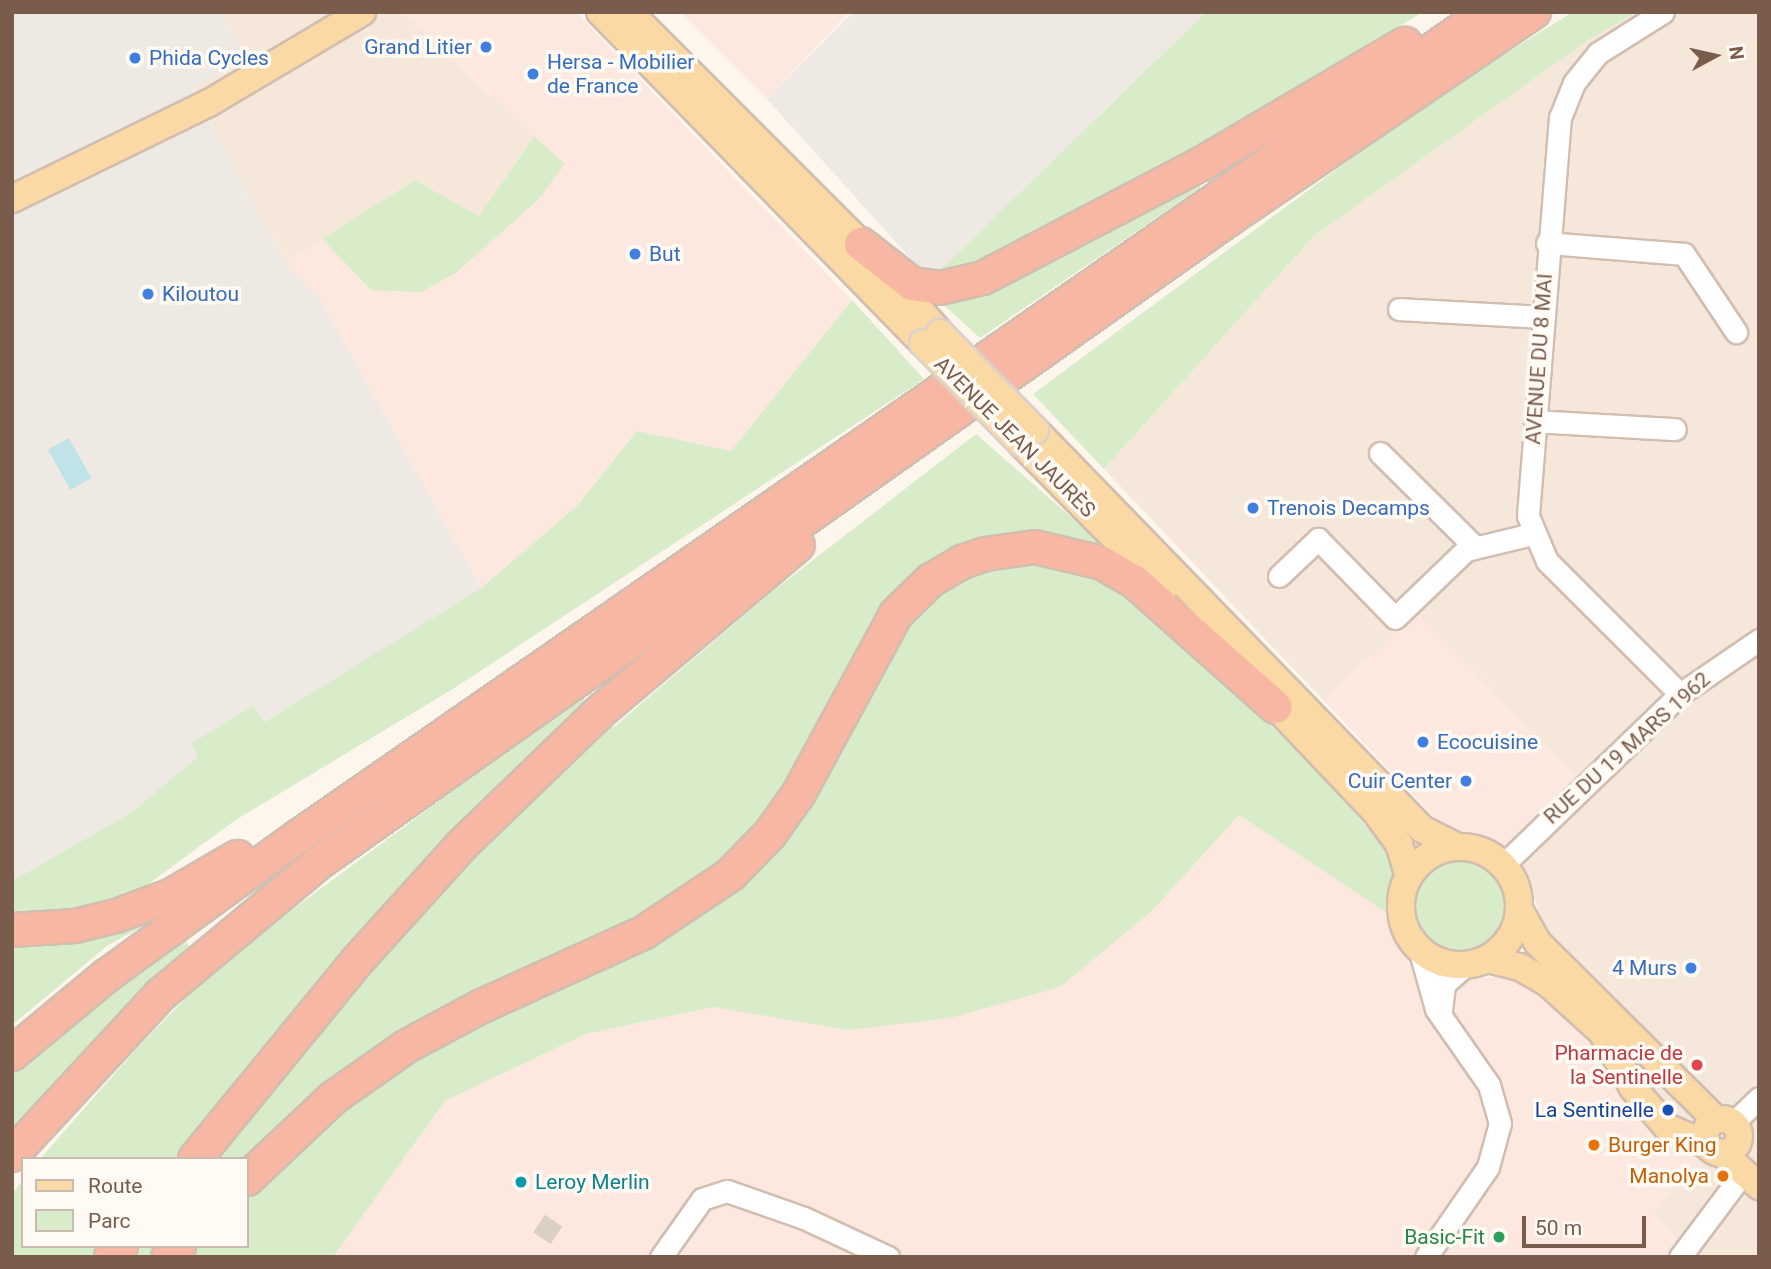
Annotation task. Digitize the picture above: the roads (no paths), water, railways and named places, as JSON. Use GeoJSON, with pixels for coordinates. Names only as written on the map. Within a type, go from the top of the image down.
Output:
{"type":"FeatureCollection","features":[{"type":"Feature","properties":{"kind":"highway"},"geometry":{"type":"LineString","coordinates":[[861,244],[912,284],[940,288],[983,278],[1201,164],[1458,12]]}},
{"type":"Feature","properties":{"kind":"highway"},"geometry":{"type":"LineString","coordinates":[[12,1054],[156,939],[413,756],[1488,12]]}},
{"type":"Feature","properties":{"kind":"highway"},"geometry":{"type":"LineString","coordinates":[[12,1155],[160,995],[317,864],[1292,175],[1534,12]]}},
{"type":"Feature","properties":{"kind":"highway"},"geometry":{"type":"LineString","coordinates":[[197,1157],[377,937],[527,780],[746,587],[954,427],[979,396]]}},
{"type":"Feature","properties":{"kind":"highway"},"geometry":{"type":"LineString","coordinates":[[248,1178],[333,1098],[407,1046],[482,1006],[643,933],[730,875],[764,840],[799,793],[889,624],[920,589],[962,562],[985,554],[1035,547],[1102,563],[1135,582],[1276,707]]}},
{"type":"Feature","properties":{"kind":"highway"},"geometry":{"type":"LineString","coordinates":[[12,930],[75,926],[157,902],[337,795],[413,756]]}},
{"type":"Feature","properties":{"kind":"main road"},"geometry":{"type":"LineString","coordinates":[[328,34],[346,12]]}},
{"type":"Feature","properties":{"kind":"main road"},"geometry":{"type":"LineString","coordinates":[[12,215],[41,194],[209,103],[362,12]]}},
{"type":"Feature","properties":{"kind":"main road","name":"AVENUE JEAN JAURÈS"},"geometry":{"type":"LineString","coordinates":[[600,12],[931,338],[1422,829],[1457,847]]}},
{"type":"Feature","properties":{"kind":"main road","name":"AVENUE JEAN JAURÈS"},"geometry":{"type":"LineString","coordinates":[[629,12],[861,244],[931,338]]}},
{"type":"Feature","properties":{"kind":"main road"},"geometry":{"type":"LineString","coordinates":[[12,199],[41,194]]}},
{"type":"Feature","properties":{"kind":"main road","name":"AVENUE JEAN JAURÈS"},"geometry":{"type":"LineString","coordinates":[[1028,436],[1375,811],[1399,844],[1409,876]]}},
{"type":"Feature","properties":{"kind":"main road"},"geometry":{"type":"LineString","coordinates":[[1724,1136],[1667,1127],[1633,1088],[1602,1032],[1549,985],[1520,967],[1476,962],[1441,962],[1419,948],[1402,914],[1409,876],[1429,855],[1457,847],[1478,849],[1503,865],[1514,882],[1519,909],[1538,943],[1724,1136],[1754,1176]]}},
{"type":"Feature","properties":{"kind":"main road"},"geometry":{"type":"LineString","coordinates":[[1476,962],[1508,941],[1519,909]]}},
{"type":"Feature","properties":{"kind":"street","name":"AVENUE DU 8 MAI"},"geometry":{"type":"LineString","coordinates":[[1663,12],[1607,45],[1568,95],[1557,129],[1528,508],[1532,534],[1547,561],[1680,694]]}},
{"type":"Feature","properties":{"kind":"street"},"geometry":{"type":"LineString","coordinates":[[1547,243],[1684,254],[1736,332]]}},
{"type":"Feature","properties":{"kind":"street"},"geometry":{"type":"LineString","coordinates":[[1399,309],[1542,317]]}},
{"type":"Feature","properties":{"kind":"street"},"geometry":{"type":"LineString","coordinates":[[1535,421],[1675,429]]}},
{"type":"Feature","properties":{"kind":"street"},"geometry":{"type":"LineString","coordinates":[[1380,453],[1474,546]]}},
{"type":"Feature","properties":{"kind":"street"},"geometry":{"type":"LineString","coordinates":[[1279,576],[1318,539],[1395,618],[1474,546],[1532,534]]}},
{"type":"Feature","properties":{"kind":"street","name":"RUE DU 19 MARS 1962"},"geometry":{"type":"LineString","coordinates":[[1503,865],[1680,694],[1759,640]]}},
{"type":"Feature","properties":{"kind":"street"},"geometry":{"type":"LineString","coordinates":[[1419,948],[1428,970],[1433,1002],[1493,1092],[1499,1132],[1488,1167],[1426,1257]]}},
{"type":"Feature","properties":{"kind":"street"},"geometry":{"type":"LineString","coordinates":[[1446,1022],[1440,1002],[1442,988],[1476,962]]}},
{"type":"Feature","properties":{"kind":"street"},"geometry":{"type":"LineString","coordinates":[[1724,1136],[1759,1098]]}},
{"type":"Feature","properties":{"kind":"street"},"geometry":{"type":"LineString","coordinates":[[1681,1254],[1754,1176]]}},
{"type":"Feature","properties":{"kind":"street"},"geometry":{"type":"LineString","coordinates":[[661,1257],[702,1199],[721,1192],[804,1217],[888,1257]]}},
{"type":"Feature","properties":{"kind":"water"},"geometry":{"type":"Polygon","coordinates":[[[69,438],[91,478],[70,490],[48,450],[69,438]]]}},
{"type":"Feature","properties":{"kind":"tunnel"},"geometry":{"type":"LineString","coordinates":[[539,1223],[563,1239]]}},
{"type":"Feature","properties":{"kind":"place","name":"Grand Litier"},"geometry":{"type":"Point","coordinates":[486,47]}},
{"type":"Feature","properties":{"kind":"place","name":"Phida Cycles"},"geometry":{"type":"Point","coordinates":[135,58]}},
{"type":"Feature","properties":{"kind":"place","name":"Hersa - Mobilier de France"},"geometry":{"type":"Point","coordinates":[533,74]}},
{"type":"Feature","properties":{"kind":"place","name":"But"},"geometry":{"type":"Point","coordinates":[635,254]}},
{"type":"Feature","properties":{"kind":"place","name":"Kiloutou"},"geometry":{"type":"Point","coordinates":[148,294]}},
{"type":"Feature","properties":{"kind":"place","name":"Trenois Decamps"},"geometry":{"type":"Point","coordinates":[1253,508]}},
{"type":"Feature","properties":{"kind":"place","name":"Ecocuisine"},"geometry":{"type":"Point","coordinates":[1423,742]}},
{"type":"Feature","properties":{"kind":"place","name":"Cuir Center"},"geometry":{"type":"Point","coordinates":[1466,781]}},
{"type":"Feature","properties":{"kind":"place","name":"4 Murs"},"geometry":{"type":"Point","coordinates":[1691,968]}},
{"type":"Feature","properties":{"kind":"place","name":"Pharmacie de la Sentinelle"},"geometry":{"type":"Point","coordinates":[1697,1065]}},
{"type":"Feature","properties":{"kind":"place","name":"La Sentinelle"},"geometry":{"type":"Point","coordinates":[1668,1110]}},
{"type":"Feature","properties":{"kind":"place","name":"Burger King"},"geometry":{"type":"Point","coordinates":[1594,1145]}},
{"type":"Feature","properties":{"kind":"place","name":"Manolya"},"geometry":{"type":"Point","coordinates":[1723,1176]}},
{"type":"Feature","properties":{"kind":"place","name":"Leroy Merlin"},"geometry":{"type":"Point","coordinates":[521,1182]}},
{"type":"Feature","properties":{"kind":"place","name":"Basic-Fit"},"geometry":{"type":"Point","coordinates":[1499,1237]}}]}
